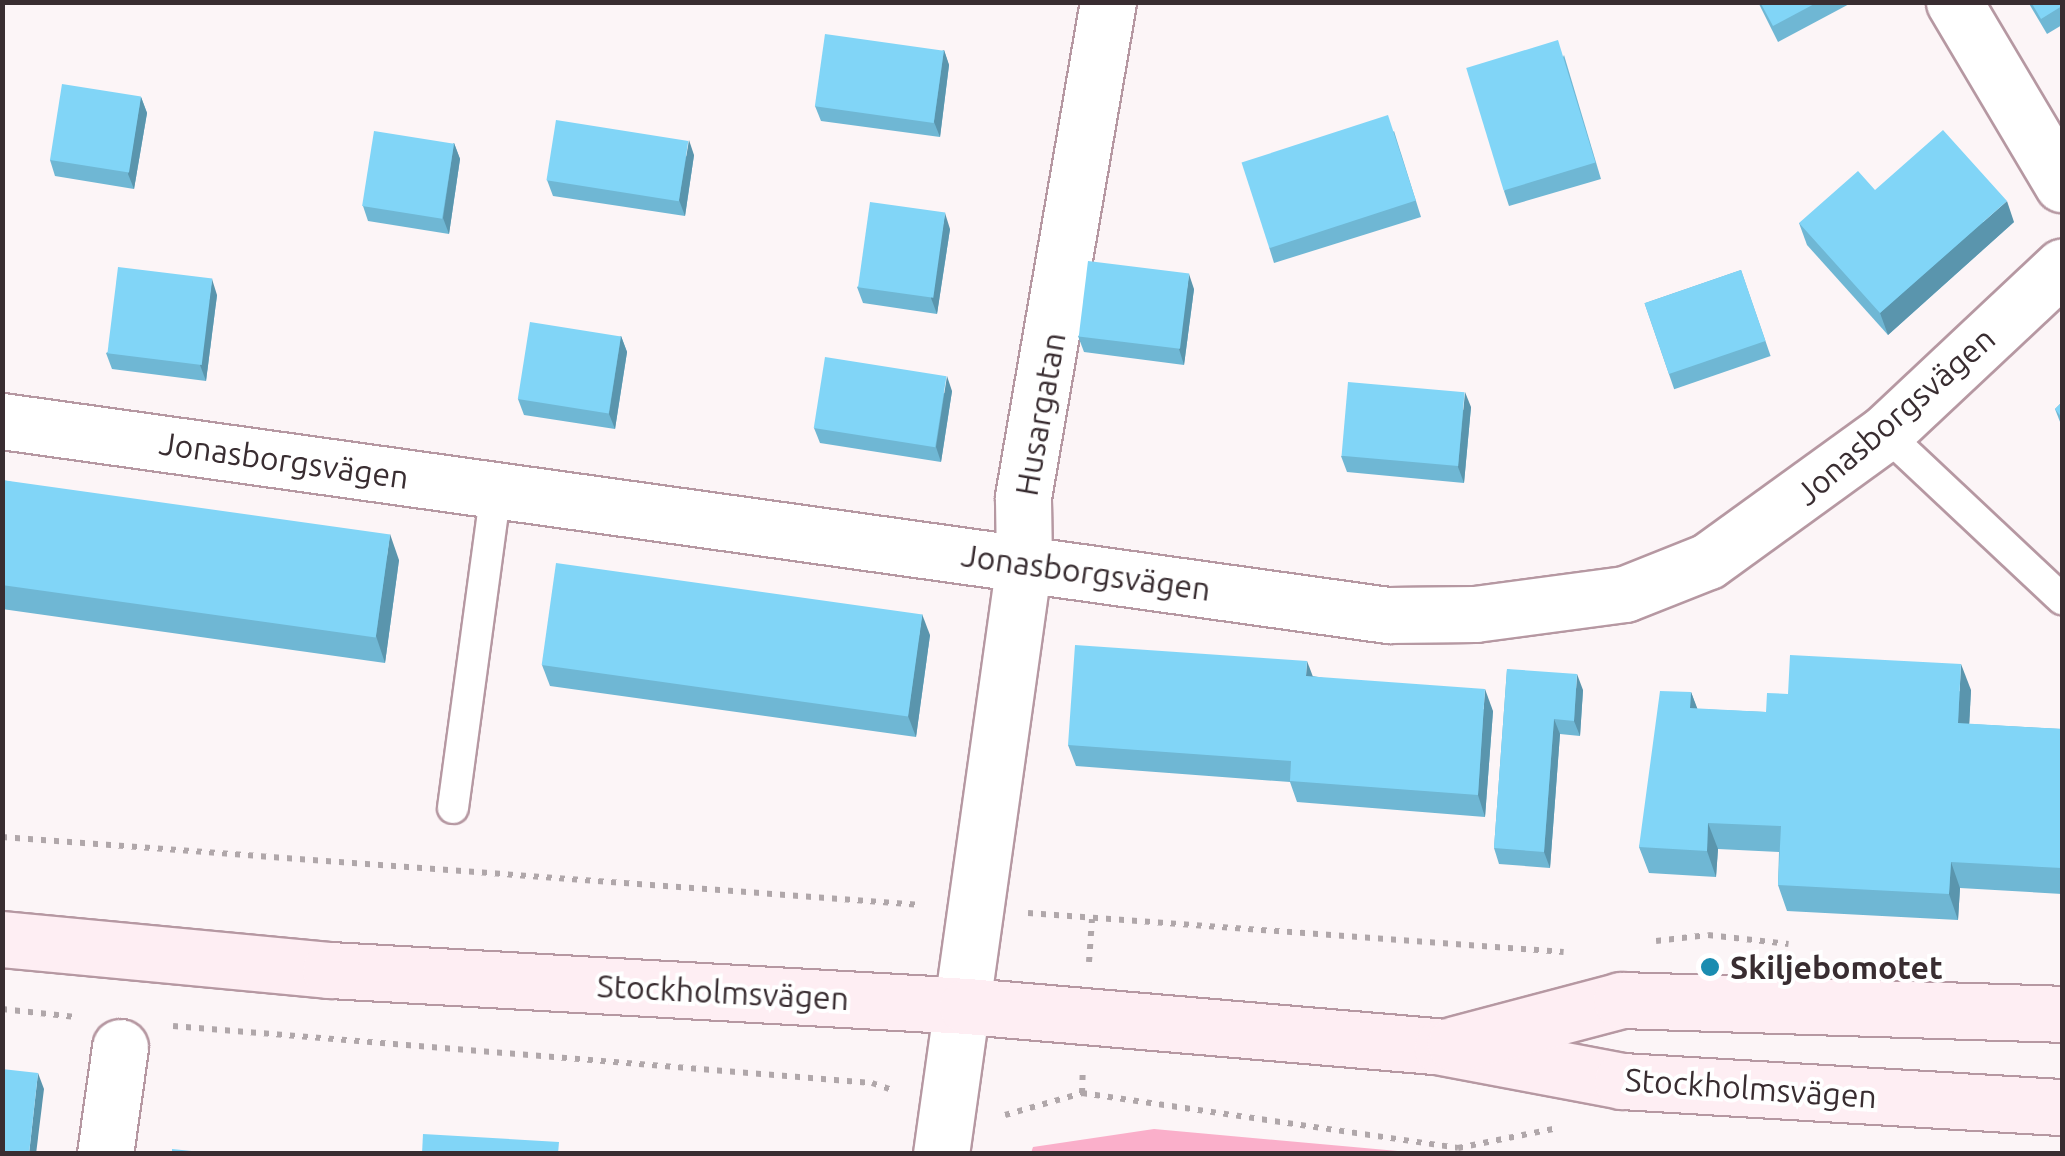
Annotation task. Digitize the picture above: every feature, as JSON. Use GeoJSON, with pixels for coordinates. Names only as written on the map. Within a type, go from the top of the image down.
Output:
{"type":"FeatureCollection","features":[{"type":"Feature","properties":{"kind":"main road","name":"Stockholmsvägen"},"geometry":{"type":"LineString","coordinates":[[2,939],[330,970],[966,1006],[1442,1047],[1622,1081],[2052,1115]]}},
{"type":"Feature","properties":{"kind":"main road","name":"Stockholmsvägen"},"geometry":{"type":"LineString","coordinates":[[1442,1047],[1622,1000],[2062,1014]]}},
{"type":"Feature","properties":{"kind":"street","name":"Husargatan"},"geometry":{"type":"LineString","coordinates":[[941,1154],[966,1006],[1024,563],[1023,497],[1108,2]]}},
{"type":"Feature","properties":{"kind":"street"},"geometry":{"type":"LineString","coordinates":[[1954,2],[2062,184]]}},
{"type":"Feature","properties":{"kind":"street","name":"Jonasborgsvägen"},"geometry":{"type":"LineString","coordinates":[[2,421],[1388,615],[1557,606],[1625,594],[1708,562],[1885,433],[2062,267]]}},
{"type":"Feature","properties":{"kind":"street"},"geometry":{"type":"LineString","coordinates":[[105,1154],[120,1047]]}},
{"type":"Feature","properties":{"kind":"lane"},"geometry":{"type":"LineString","coordinates":[[1885,433],[2062,600]]}},
{"type":"Feature","properties":{"kind":"lane"},"geometry":{"type":"LineString","coordinates":[[454,808],[496,489]]}},
{"type":"Feature","properties":{"kind":"shaded area"},"geometry":{"type":"Polygon","coordinates":[[[1154,1129],[1420,1153],[1031,1153],[1033,1147],[1154,1129]]]}},
{"type":"Feature","properties":{"kind":"building"},"geometry":{"type":"Polygon","coordinates":[[[1760,2],[1818,2],[1773,26],[1760,2]]]}},
{"type":"Feature","properties":{"kind":"building"},"geometry":{"type":"Polygon","coordinates":[[[2031,2],[2062,2],[2062,6],[2041,19],[2031,2]]]}},
{"type":"Feature","properties":{"kind":"building"},"geometry":{"type":"Polygon","coordinates":[[[825,34],[944,51],[934,123],[815,106],[825,34]]]}},
{"type":"Feature","properties":{"kind":"building"},"geometry":{"type":"Polygon","coordinates":[[[1558,40],[1595,162],[1504,190],[1466,68],[1558,40]]]}},
{"type":"Feature","properties":{"kind":"building"},"geometry":{"type":"Polygon","coordinates":[[[62,84],[141,97],[129,173],[50,160],[62,84]]]}},
{"type":"Feature","properties":{"kind":"building"},"geometry":{"type":"Polygon","coordinates":[[[1388,115],[1416,201],[1269,248],[1242,163],[1388,115]]]}},
{"type":"Feature","properties":{"kind":"building"},"geometry":{"type":"Polygon","coordinates":[[[556,120],[688,141],[679,201],[546,180],[556,120]]]}},
{"type":"Feature","properties":{"kind":"building"},"geometry":{"type":"Polygon","coordinates":[[[1943,130],[2007,201],[1880,313],[1799,223],[1858,171],[1875,190],[1943,130]]]}},
{"type":"Feature","properties":{"kind":"building"},"geometry":{"type":"Polygon","coordinates":[[[374,131],[454,144],[442,219],[362,206],[374,131]]]}},
{"type":"Feature","properties":{"kind":"building"},"geometry":{"type":"Polygon","coordinates":[[[870,202],[945,213],[933,298],[858,287],[870,202]]]}},
{"type":"Feature","properties":{"kind":"building"},"geometry":{"type":"Polygon","coordinates":[[[1088,261],[1189,273],[1180,349],[1079,336],[1088,261]]]}},
{"type":"Feature","properties":{"kind":"building"},"geometry":{"type":"Polygon","coordinates":[[[118,267],[212,279],[202,365],[107,353],[118,267]]]}},
{"type":"Feature","properties":{"kind":"building"},"geometry":{"type":"Polygon","coordinates":[[[1741,270],[1765,341],[1669,374],[1645,303],[1741,270]]]}},
{"type":"Feature","properties":{"kind":"building"},"geometry":{"type":"Polygon","coordinates":[[[530,322],[621,336],[609,413],[518,399],[530,322]]]}},
{"type":"Feature","properties":{"kind":"building"},"geometry":{"type":"Polygon","coordinates":[[[825,357],[946,376],[935,447],[814,428],[825,357]]]}},
{"type":"Feature","properties":{"kind":"building"},"geometry":{"type":"Polygon","coordinates":[[[1348,382],[1465,392],[1458,466],[1342,456],[1348,382]]]}},
{"type":"Feature","properties":{"kind":"building"},"geometry":{"type":"Polygon","coordinates":[[[2,480],[390,535],[376,638],[2,585],[2,480]]]}},
{"type":"Feature","properties":{"kind":"building"},"geometry":{"type":"Polygon","coordinates":[[[556,563],[922,614],[908,716],[542,665],[556,563]]]}},
{"type":"Feature","properties":{"kind":"building"},"geometry":{"type":"Polygon","coordinates":[[[1075,645],[1307,661],[1306,676],[1485,689],[1478,795],[1290,781],[1291,761],[1068,745],[1075,645]]]}},
{"type":"Feature","properties":{"kind":"building"},"geometry":{"type":"Polygon","coordinates":[[[1790,655],[1961,664],[1958,723],[2062,729],[2062,868],[1951,862],[1949,894],[1778,885],[1781,826],[1708,823],[1707,851],[1639,847],[1660,691],[1691,692],[1690,708],[1766,712],[1767,693],[1788,694],[1790,655]]]}},
{"type":"Feature","properties":{"kind":"building"},"geometry":{"type":"Polygon","coordinates":[[[1507,669],[1577,674],[1574,721],[1554,719],[1544,852],[1494,848],[1507,669]]]}},
{"type":"Feature","properties":{"kind":"building"},"geometry":{"type":"Polygon","coordinates":[[[2,1069],[38,1073],[29,1154],[2,1154],[2,1069]]]}},
{"type":"Feature","properties":{"kind":"building"},"geometry":{"type":"Polygon","coordinates":[[[423,1134],[559,1142],[558,1154],[422,1154],[423,1134]]]}},
{"type":"Feature","properties":{"kind":"building"},"geometry":{"type":"Polygon","coordinates":[[[172,1149],[221,1154],[172,1154],[172,1149]]]}},
{"type":"Feature","properties":{"kind":"place","name":"Skiljebomotet"},"geometry":{"type":"Point","coordinates":[1710,967]}}]}
